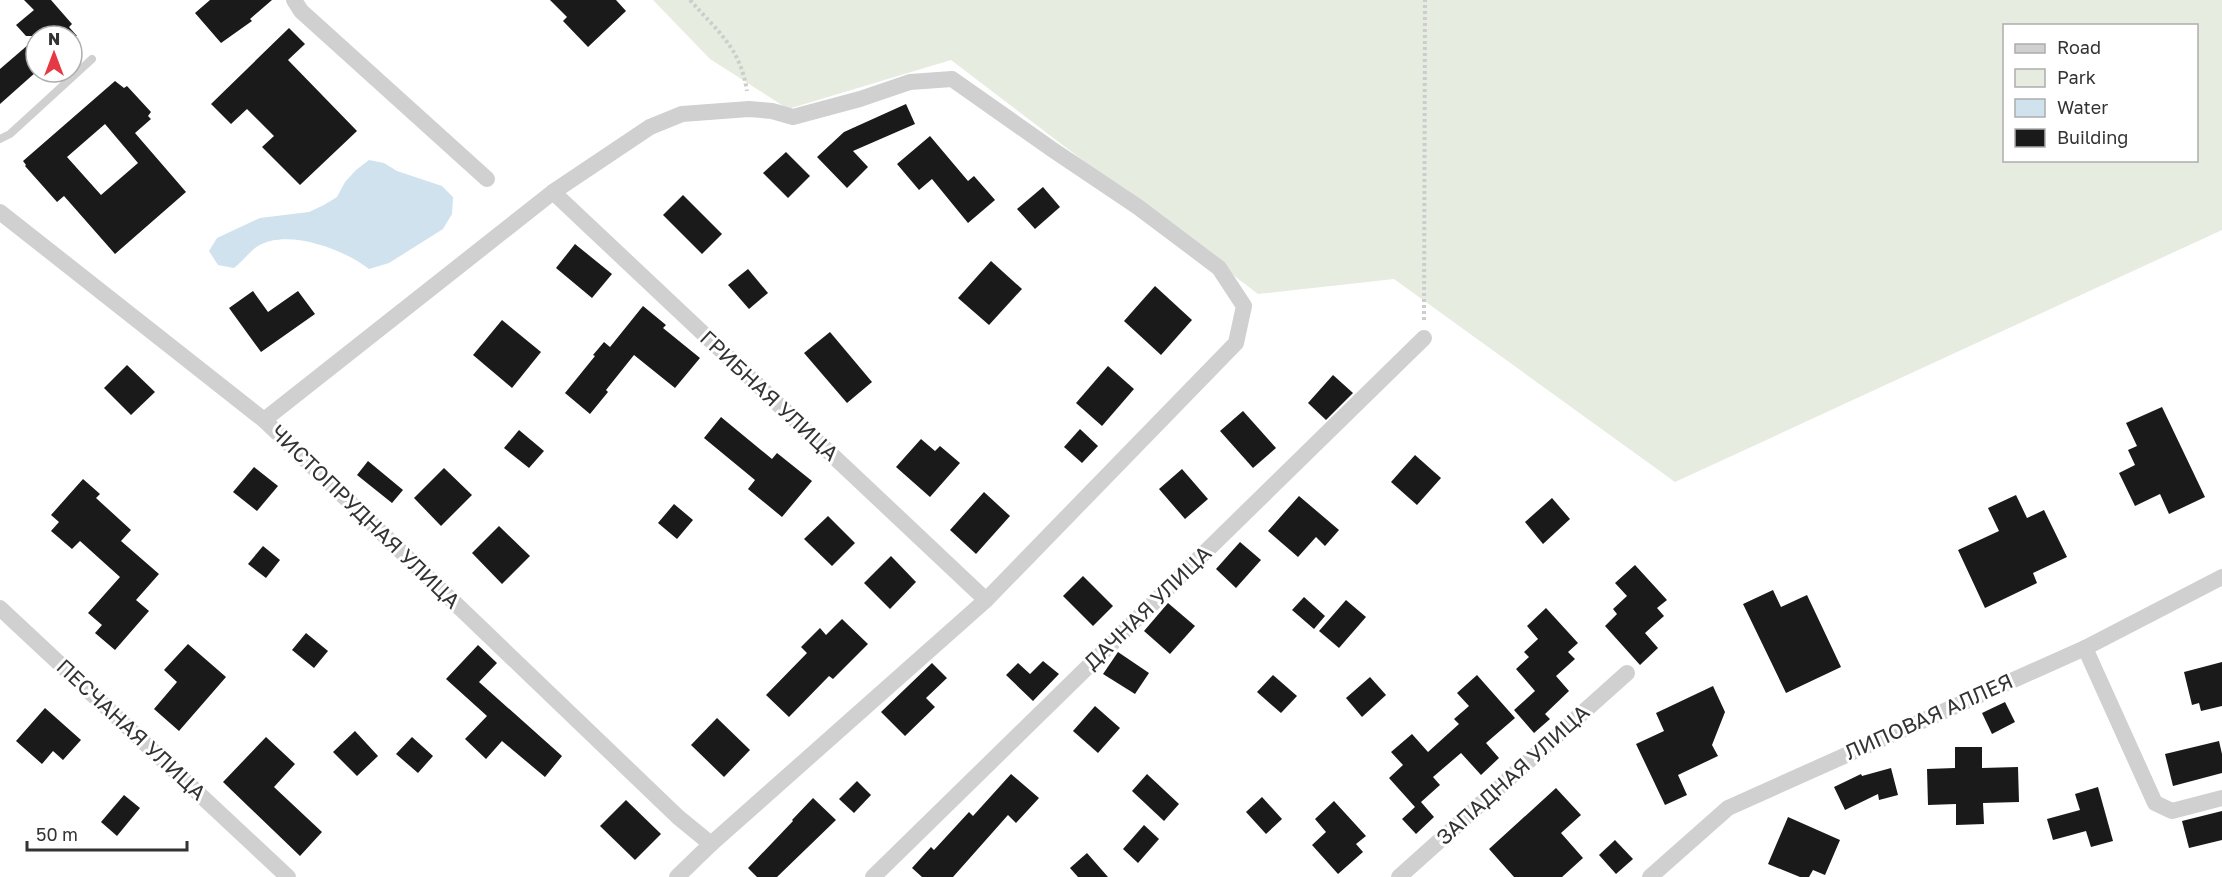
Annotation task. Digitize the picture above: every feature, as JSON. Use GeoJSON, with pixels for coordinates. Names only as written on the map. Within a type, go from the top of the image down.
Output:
{"type":"FeatureCollection","features":[{"type":"Feature","properties":{"kind":"street"},"geometry":{"type":"LineString","coordinates":[[294,0],[301,11],[487,179]]}},
{"type":"Feature","properties":{"kind":"street"},"geometry":{"type":"LineString","coordinates":[[264,420],[552,192],[650,127],[682,114],[749,109],[772,111],[793,117],[860,99],[910,82],[952,80],[1138,207],[1219,267],[1244,306],[1236,343],[986,600],[711,843],[677,877]]}},
{"type":"Feature","properties":{"kind":"street","name":"ГРИБНАЯ УЛИЦА"},"geometry":{"type":"LineString","coordinates":[[552,192],[986,600]]}},
{"type":"Feature","properties":{"kind":"street","name":"ЧИСТОПРУДНАЯ УЛИЦА"},"geometry":{"type":"LineString","coordinates":[[0,212],[264,420],[678,817],[711,843]]}},
{"type":"Feature","properties":{"kind":"street","name":"ДАЧНАЯ УЛИЦА"},"geometry":{"type":"LineString","coordinates":[[873,877],[1424,338]]}},
{"type":"Feature","properties":{"kind":"street","name":"ЛИПОВАЯ АЛЛЕЯ"},"geometry":{"type":"LineString","coordinates":[[1657,876],[1728,808],[2085,648],[2222,577]]}},
{"type":"Feature","properties":{"kind":"street","name":"ПЕСЧАНАЯ УЛИЦА"},"geometry":{"type":"LineString","coordinates":[[0,608],[288,877]]}},
{"type":"Feature","properties":{"kind":"street"},"geometry":{"type":"LineString","coordinates":[[2085,648],[2155,803],[2172,811],[2222,798]]}},
{"type":"Feature","properties":{"kind":"street","name":"ЗАПАДНАЯ УЛИЦА"},"geometry":{"type":"LineString","coordinates":[[1399,877],[1628,673]]}},
{"type":"Feature","properties":{"kind":"lane"},"geometry":{"type":"LineString","coordinates":[[0,139],[10,134],[92,59]]}},
{"type":"Feature","properties":{"kind":"path"},"geometry":{"type":"LineString","coordinates":[[690,0],[735,51],[744,70],[749,109]]}},
{"type":"Feature","properties":{"kind":"path"},"geometry":{"type":"LineString","coordinates":[[1424,338],[1425,0]]}},
{"type":"Feature","properties":{"kind":"green space"},"geometry":{"type":"Polygon","coordinates":[[[653,0],[2222,0],[2222,230],[1675,482],[1394,279],[1258,294],[951,60],[788,109],[710,59],[653,0]]]}},
{"type":"Feature","properties":{"kind":"water"},"geometry":{"type":"Polygon","coordinates":[[[369,160],[384,163],[397,171],[442,186],[453,197],[452,214],[443,229],[389,263],[369,269],[346,255],[300,240],[270,241],[258,246],[234,268],[218,265],[209,251],[217,238],[260,218],[309,212],[324,205],[337,197],[345,182],[369,160]]]}},
{"type":"Feature","properties":{"kind":"building"},"geometry":{"type":"Polygon","coordinates":[[[24,0],[51,0],[72,24],[24,24],[24,34],[16,25],[34,10],[24,0]]]}},
{"type":"Feature","properties":{"kind":"building"},"geometry":{"type":"Polygon","coordinates":[[[210,0],[272,0],[250,19],[252,21],[221,43],[195,13],[210,0]]]}},
{"type":"Feature","properties":{"kind":"building"},"geometry":{"type":"Polygon","coordinates":[[[550,0],[616,0],[626,11],[588,47],[563,21],[567,17],[550,0]]]}},
{"type":"Feature","properties":{"kind":"building"},"geometry":{"type":"Polygon","coordinates":[[[289,28],[305,44],[288,60],[357,131],[300,185],[262,147],[274,136],[247,109],[231,124],[211,104],[289,28]]]}},
{"type":"Feature","properties":{"kind":"building"},"geometry":{"type":"Polygon","coordinates":[[[24,48],[24,83],[0,104],[0,69],[24,48]]]}},
{"type":"Feature","properties":{"kind":"building"},"geometry":{"type":"Polygon","coordinates":[[[115,81],[124,88],[127,86],[151,112],[148,116],[151,119],[135,133],[186,192],[115,254],[64,196],[57,202],[23,161],[115,81]],[[105,124],[67,157],[101,195],[138,163],[105,124]]]}},
{"type":"Feature","properties":{"kind":"building"},"geometry":{"type":"Polygon","coordinates":[[[906,104],[915,124],[853,151],[868,167],[847,188],[817,157],[844,132],[906,104]]]}},
{"type":"Feature","properties":{"kind":"building"},"geometry":{"type":"Polygon","coordinates":[[[930,136],[968,181],[974,176],[995,200],[968,223],[932,179],[919,190],[897,164],[930,136]]]}},
{"type":"Feature","properties":{"kind":"building"},"geometry":{"type":"Polygon","coordinates":[[[786,152],[810,176],[788,198],[763,173],[786,152]]]}},
{"type":"Feature","properties":{"kind":"building"},"geometry":{"type":"Polygon","coordinates":[[[1043,187],[1060,207],[1035,229],[1017,209],[1043,187]]]}},
{"type":"Feature","properties":{"kind":"building"},"geometry":{"type":"Polygon","coordinates":[[[683,195],[722,234],[702,254],[663,215],[683,195]]]}},
{"type":"Feature","properties":{"kind":"building"},"geometry":{"type":"Polygon","coordinates":[[[575,244],[612,274],[592,298],[556,268],[575,244]]]}},
{"type":"Feature","properties":{"kind":"building"},"geometry":{"type":"Polygon","coordinates":[[[991,261],[1022,289],[989,325],[958,298],[991,261]]]}},
{"type":"Feature","properties":{"kind":"building"},"geometry":{"type":"Polygon","coordinates":[[[748,269],[768,293],[749,309],[728,285],[748,269]]]}},
{"type":"Feature","properties":{"kind":"building"},"geometry":{"type":"Polygon","coordinates":[[[1155,286],[1192,320],[1161,355],[1124,321],[1155,286]]]}},
{"type":"Feature","properties":{"kind":"building"},"geometry":{"type":"Polygon","coordinates":[[[253,291],[268,312],[298,291],[315,314],[261,352],[229,308],[253,291]]]}},
{"type":"Feature","properties":{"kind":"building"},"geometry":{"type":"Polygon","coordinates":[[[643,306],[666,325],[663,328],[700,358],[675,388],[634,355],[590,414],[565,393],[604,342],[610,347],[643,306]]]}},
{"type":"Feature","properties":{"kind":"building"},"geometry":{"type":"Polygon","coordinates":[[[502,320],[541,352],[512,388],[473,355],[502,320]]]}},
{"type":"Feature","properties":{"kind":"building"},"geometry":{"type":"Polygon","coordinates":[[[830,332],[872,382],[847,403],[804,353],[830,332]]]}},
{"type":"Feature","properties":{"kind":"building"},"geometry":{"type":"Polygon","coordinates":[[[127,365],[155,392],[131,415],[104,388],[127,365]]]}},
{"type":"Feature","properties":{"kind":"building"},"geometry":{"type":"Polygon","coordinates":[[[1108,366],[1134,389],[1102,426],[1076,403],[1108,366]]]}},
{"type":"Feature","properties":{"kind":"building"},"geometry":{"type":"Polygon","coordinates":[[[1333,375],[1353,393],[1326,420],[1308,403],[1333,375]]]}},
{"type":"Feature","properties":{"kind":"building"},"geometry":{"type":"Polygon","coordinates":[[[2162,407],[2205,497],[2169,514],[2160,494],[2135,506],[2119,473],[2135,465],[2128,450],[2137,446],[2126,423],[2162,407]]]}},
{"type":"Feature","properties":{"kind":"building"},"geometry":{"type":"Polygon","coordinates":[[[1243,411],[1276,448],[1253,468],[1220,431],[1243,411]]]}},
{"type":"Feature","properties":{"kind":"building"},"geometry":{"type":"Polygon","coordinates":[[[721,417],[772,459],[777,453],[812,481],[782,517],[748,489],[755,480],[704,438],[721,417]]]}},
{"type":"Feature","properties":{"kind":"building"},"geometry":{"type":"Polygon","coordinates":[[[1080,429],[1098,446],[1082,463],[1064,447],[1080,429]]]}},
{"type":"Feature","properties":{"kind":"building"},"geometry":{"type":"Polygon","coordinates":[[[519,430],[544,451],[529,468],[504,448],[519,430]]]}},
{"type":"Feature","properties":{"kind":"building"},"geometry":{"type":"Polygon","coordinates":[[[921,439],[935,451],[940,446],[960,463],[930,497],[896,467],[921,439]]]}},
{"type":"Feature","properties":{"kind":"building"},"geometry":{"type":"Polygon","coordinates":[[[1415,455],[1441,478],[1417,505],[1391,482],[1415,455]]]}},
{"type":"Feature","properties":{"kind":"building"},"geometry":{"type":"Polygon","coordinates":[[[368,461],[403,490],[392,503],[357,475],[368,461]]]}},
{"type":"Feature","properties":{"kind":"building"},"geometry":{"type":"Polygon","coordinates":[[[254,467],[278,486],[257,511],[233,492],[254,467]]]}},
{"type":"Feature","properties":{"kind":"building"},"geometry":{"type":"Polygon","coordinates":[[[444,468],[472,495],[441,526],[414,498],[444,468]]]}},
{"type":"Feature","properties":{"kind":"building"},"geometry":{"type":"Polygon","coordinates":[[[1182,469],[1208,499],[1185,519],[1159,489],[1182,469]]]}},
{"type":"Feature","properties":{"kind":"building"},"geometry":{"type":"Polygon","coordinates":[[[83,479],[100,494],[96,498],[131,530],[121,541],[159,574],[136,600],[149,611],[115,650],[95,633],[102,625],[88,613],[120,577],[80,541],[72,549],[51,531],[59,522],[51,515],[83,479]]]}},
{"type":"Feature","properties":{"kind":"building"},"geometry":{"type":"Polygon","coordinates":[[[984,492],[1010,516],[976,554],[950,530],[984,492]]]}},
{"type":"Feature","properties":{"kind":"building"},"geometry":{"type":"Polygon","coordinates":[[[2016,495],[2027,518],[2044,510],[2067,557],[2033,573],[2037,583],[1985,608],[1958,550],[1999,531],[1988,508],[2016,495]]]}},
{"type":"Feature","properties":{"kind":"building"},"geometry":{"type":"Polygon","coordinates":[[[1299,496],[1339,530],[1325,546],[1316,537],[1298,557],[1268,531],[1299,496]]]}},
{"type":"Feature","properties":{"kind":"building"},"geometry":{"type":"Polygon","coordinates":[[[1552,498],[1570,519],[1543,544],[1525,522],[1552,498]]]}},
{"type":"Feature","properties":{"kind":"building"},"geometry":{"type":"Polygon","coordinates":[[[674,504],[693,520],[677,539],[658,523],[674,504]]]}},
{"type":"Feature","properties":{"kind":"building"},"geometry":{"type":"Polygon","coordinates":[[[828,516],[855,543],[832,566],[804,539],[828,516]]]}},
{"type":"Feature","properties":{"kind":"building"},"geometry":{"type":"Polygon","coordinates":[[[499,526],[530,556],[502,584],[472,553],[499,526]]]}},
{"type":"Feature","properties":{"kind":"building"},"geometry":{"type":"Polygon","coordinates":[[[1240,542],[1261,560],[1236,588],[1216,569],[1240,542]]]}},
{"type":"Feature","properties":{"kind":"building"},"geometry":{"type":"Polygon","coordinates":[[[263,546],[280,560],[266,578],[248,564],[263,546]]]}},
{"type":"Feature","properties":{"kind":"building"},"geometry":{"type":"Polygon","coordinates":[[[891,556],[916,582],[890,609],[864,583],[891,556]]]}},
{"type":"Feature","properties":{"kind":"building"},"geometry":{"type":"Polygon","coordinates":[[[1635,565],[1667,600],[1657,608],[1664,616],[1645,633],[1658,648],[1640,665],[1605,626],[1617,614],[1613,609],[1627,596],[1615,583],[1635,565]]]}},
{"type":"Feature","properties":{"kind":"building"},"geometry":{"type":"Polygon","coordinates":[[[1083,576],[1113,606],[1093,626],[1063,596],[1083,576]]]}},
{"type":"Feature","properties":{"kind":"building"},"geometry":{"type":"Polygon","coordinates":[[[1773,590],[1781,607],[1807,595],[1841,667],[1786,693],[1743,604],[1773,590]]]}},
{"type":"Feature","properties":{"kind":"building"},"geometry":{"type":"Polygon","coordinates":[[[1304,597],[1325,616],[1314,629],[1292,610],[1304,597]]]}},
{"type":"Feature","properties":{"kind":"building"},"geometry":{"type":"Polygon","coordinates":[[[1346,600],[1366,617],[1339,648],[1319,631],[1346,600]]]}},
{"type":"Feature","properties":{"kind":"building"},"geometry":{"type":"Polygon","coordinates":[[[1168,603],[1195,626],[1170,654],[1144,631],[1168,603]]]}},
{"type":"Feature","properties":{"kind":"building"},"geometry":{"type":"Polygon","coordinates":[[[1546,608],[1578,643],[1568,652],[1575,659],[1556,676],[1569,691],[1545,714],[1550,719],[1534,733],[1514,710],[1535,691],[1516,669],[1529,657],[1524,652],[1538,639],[1527,626],[1546,608]]]}},
{"type":"Feature","properties":{"kind":"building"},"geometry":{"type":"Polygon","coordinates":[[[842,619],[868,644],[833,679],[829,676],[789,717],[766,695],[807,653],[801,647],[820,628],[826,635],[842,619]]]}},
{"type":"Feature","properties":{"kind":"building"},"geometry":{"type":"Polygon","coordinates":[[[306,633],[328,651],[314,668],[292,650],[306,633]]]}},
{"type":"Feature","properties":{"kind":"building"},"geometry":{"type":"Polygon","coordinates":[[[188,644],[226,677],[179,731],[154,709],[177,682],[164,670],[188,644]]]}},
{"type":"Feature","properties":{"kind":"building"},"geometry":{"type":"Polygon","coordinates":[[[478,645],[497,663],[479,682],[562,756],[545,777],[502,741],[486,759],[465,739],[487,716],[446,679],[478,645]]]}},
{"type":"Feature","properties":{"kind":"building"},"geometry":{"type":"Polygon","coordinates":[[[1118,652],[1149,673],[1135,694],[1103,674],[1118,652]]]}},
{"type":"Feature","properties":{"kind":"building"},"geometry":{"type":"Polygon","coordinates":[[[1043,661],[1059,674],[1033,701],[1006,675],[1018,663],[1030,674],[1043,661]]]}},
{"type":"Feature","properties":{"kind":"building"},"geometry":{"type":"Polygon","coordinates":[[[2222,662],[2222,706],[2201,711],[2199,703],[2192,705],[2184,672],[2222,662]]]}},
{"type":"Feature","properties":{"kind":"building"},"geometry":{"type":"Polygon","coordinates":[[[932,663],[947,678],[926,698],[935,707],[905,736],[881,712],[932,663]]]}},
{"type":"Feature","properties":{"kind":"building"},"geometry":{"type":"Polygon","coordinates":[[[1273,675],[1297,696],[1281,713],[1257,692],[1273,675]]]}},
{"type":"Feature","properties":{"kind":"building"},"geometry":{"type":"Polygon","coordinates":[[[1477,675],[1515,718],[1486,743],[1499,758],[1481,775],[1461,753],[1433,777],[1440,785],[1421,802],[1434,817],[1416,834],[1402,819],[1415,807],[1389,778],[1403,765],[1391,752],[1412,734],[1428,752],[1459,724],[1454,719],[1469,706],[1457,693],[1477,675]]]}},
{"type":"Feature","properties":{"kind":"building"},"geometry":{"type":"Polygon","coordinates":[[[1370,677],[1386,695],[1362,717],[1346,698],[1370,677]]]}},
{"type":"Feature","properties":{"kind":"building"},"geometry":{"type":"Polygon","coordinates":[[[1713,686],[1725,712],[1712,745],[1718,756],[1678,775],[1687,795],[1665,805],[1636,744],[1664,731],[1656,713],[1713,686]]]}},
{"type":"Feature","properties":{"kind":"building"},"geometry":{"type":"Polygon","coordinates":[[[2005,702],[2015,722],[1992,734],[1982,713],[2005,702]]]}},
{"type":"Feature","properties":{"kind":"building"},"geometry":{"type":"Polygon","coordinates":[[[1095,706],[1120,728],[1098,753],[1073,731],[1095,706]]]}},
{"type":"Feature","properties":{"kind":"building"},"geometry":{"type":"Polygon","coordinates":[[[45,708],[81,740],[63,760],[53,751],[42,764],[16,741],[45,708]]]}},
{"type":"Feature","properties":{"kind":"building"},"geometry":{"type":"Polygon","coordinates":[[[717,718],[750,750],[724,777],[691,745],[717,718]]]}},
{"type":"Feature","properties":{"kind":"building"},"geometry":{"type":"Polygon","coordinates":[[[355,731],[378,756],[357,776],[333,752],[355,731]]]}},
{"type":"Feature","properties":{"kind":"building"},"geometry":{"type":"Polygon","coordinates":[[[266,737],[295,764],[274,787],[322,832],[300,856],[223,782],[266,737]]]}},
{"type":"Feature","properties":{"kind":"building"},"geometry":{"type":"Polygon","coordinates":[[[412,737],[433,756],[418,773],[396,754],[412,737]]]}},
{"type":"Feature","properties":{"kind":"building"},"geometry":{"type":"Polygon","coordinates":[[[2219,741],[2222,773],[2173,786],[2165,754],[2219,741]]]}},
{"type":"Feature","properties":{"kind":"building"},"geometry":{"type":"Polygon","coordinates":[[[1955,747],[1982,747],[1982,768],[2018,767],[2019,802],[1983,803],[1984,824],[1956,825],[1956,804],[1928,805],[1927,769],[1955,768],[1955,747]]]}},
{"type":"Feature","properties":{"kind":"building"},"geometry":{"type":"Polygon","coordinates":[[[1891,768],[1898,795],[1879,800],[1878,794],[1845,810],[1834,787],[1861,774],[1862,776],[1891,768]]]}},
{"type":"Feature","properties":{"kind":"building"},"geometry":{"type":"Polygon","coordinates":[[[1011,774],[1039,798],[1016,823],[1008,815],[953,877],[922,877],[912,868],[931,847],[934,850],[969,812],[973,816],[1011,774]]]}},
{"type":"Feature","properties":{"kind":"building"},"geometry":{"type":"Polygon","coordinates":[[[1147,774],[1179,804],[1164,821],[1132,791],[1147,774]]]}},
{"type":"Feature","properties":{"kind":"building"},"geometry":{"type":"Polygon","coordinates":[[[857,781],[871,795],[854,813],[839,799],[857,781]]]}},
{"type":"Feature","properties":{"kind":"building"},"geometry":{"type":"Polygon","coordinates":[[[2098,787],[2113,841],[2091,847],[2086,831],[2053,840],[2047,819],[2080,810],[2075,794],[2098,787]]]}},
{"type":"Feature","properties":{"kind":"building"},"geometry":{"type":"Polygon","coordinates":[[[1556,788],[1581,815],[1561,833],[1583,858],[1562,877],[1514,877],[1489,849],[1556,788]]]}},
{"type":"Feature","properties":{"kind":"building"},"geometry":{"type":"Polygon","coordinates":[[[124,795],[140,808],[117,836],[101,822],[124,795]]]}},
{"type":"Feature","properties":{"kind":"building"},"geometry":{"type":"Polygon","coordinates":[[[1262,797],[1282,819],[1266,834],[1246,812],[1262,797]]]}},
{"type":"Feature","properties":{"kind":"building"},"geometry":{"type":"Polygon","coordinates":[[[813,798],[836,820],[777,877],[757,877],[748,868],[813,798]]]}},
{"type":"Feature","properties":{"kind":"building"},"geometry":{"type":"Polygon","coordinates":[[[626,800],[661,834],[635,860],[600,826],[626,800]]]}},
{"type":"Feature","properties":{"kind":"building"},"geometry":{"type":"Polygon","coordinates":[[[1334,801],[1366,836],[1356,844],[1363,852],[1338,874],[1312,845],[1326,832],[1315,819],[1334,801]]]}},
{"type":"Feature","properties":{"kind":"building"},"geometry":{"type":"Polygon","coordinates":[[[2222,811],[2222,840],[2189,848],[2182,821],[2222,811]]]}},
{"type":"Feature","properties":{"kind":"building"},"geometry":{"type":"Polygon","coordinates":[[[1788,817],[1840,840],[1825,875],[1813,870],[1809,877],[1800,877],[1768,864],[1788,817]]]}},
{"type":"Feature","properties":{"kind":"building"},"geometry":{"type":"Polygon","coordinates":[[[1144,825],[1159,839],[1138,863],[1123,849],[1144,825]]]}},
{"type":"Feature","properties":{"kind":"building"},"geometry":{"type":"Polygon","coordinates":[[[1615,840],[1633,859],[1616,874],[1599,855],[1615,840]]]}},
{"type":"Feature","properties":{"kind":"building"},"geometry":{"type":"Polygon","coordinates":[[[1087,853],[1108,877],[1078,877],[1070,868],[1087,853]]]}}]}
